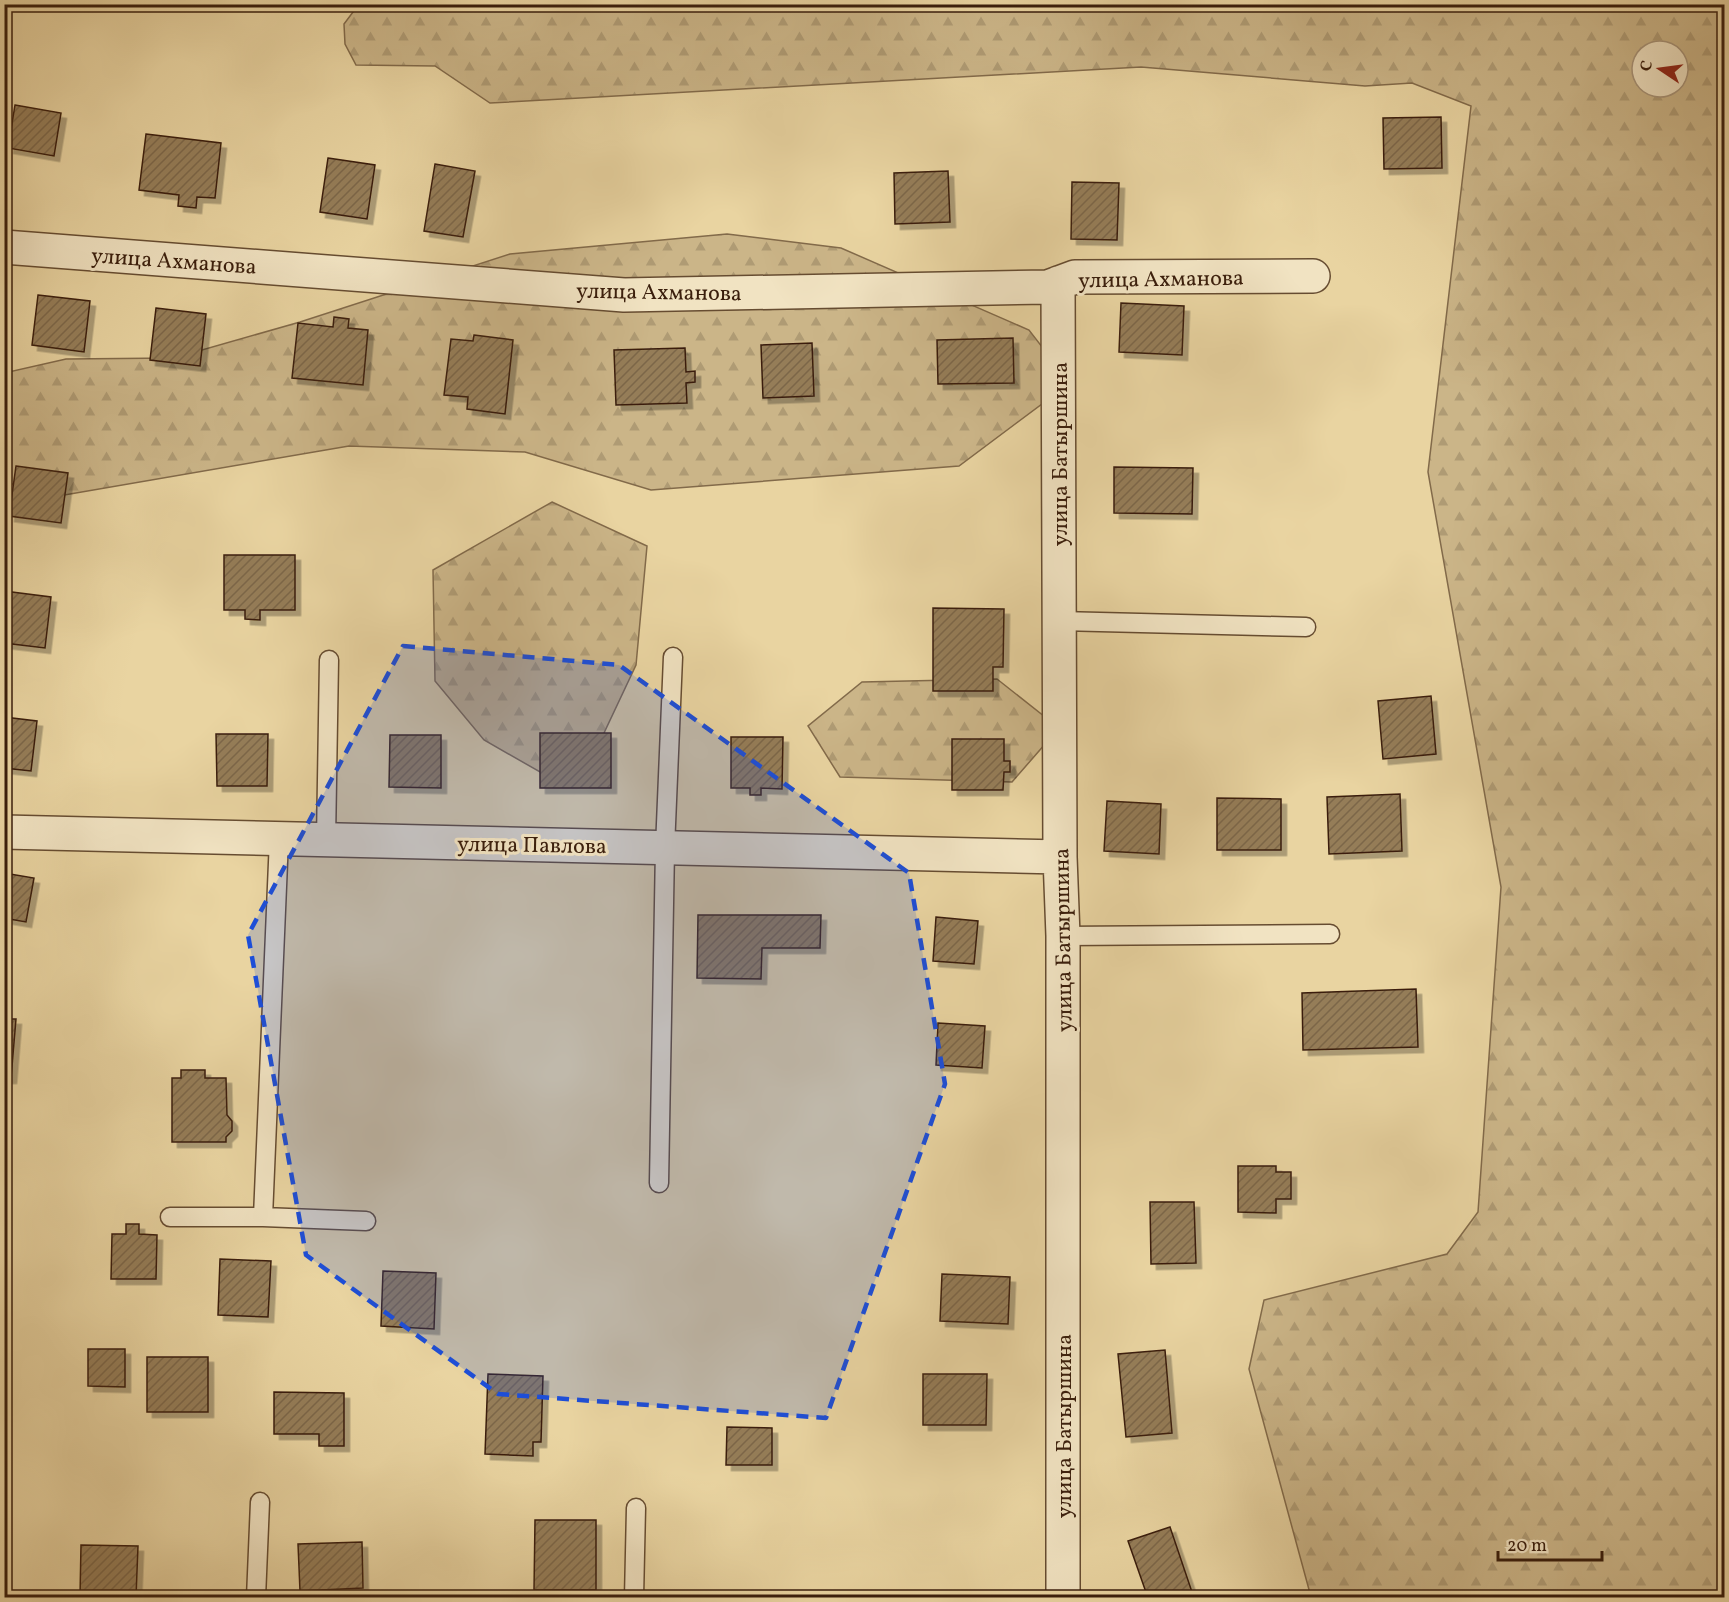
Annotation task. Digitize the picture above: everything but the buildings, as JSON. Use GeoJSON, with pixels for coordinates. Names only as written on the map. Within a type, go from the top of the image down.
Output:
{"type":"FeatureCollection","features":[{"type":"Feature","properties":{"kind":"street","name":"улица Ахманова"},"geometry":{"type":"LineString","coordinates":[[4,247],[624,295],[1048,287],[1075,277],[1313,276]]}},
{"type":"Feature","properties":{"kind":"street","name":"улица Батыршина"},"geometry":{"type":"LineString","coordinates":[[1058,283],[1060,857],[1063,936],[1063,1598]]}},
{"type":"Feature","properties":{"kind":"street","name":"улица Павлова"},"geometry":{"type":"LineString","coordinates":[[4,832],[1060,857]]}},
{"type":"Feature","properties":{"kind":"lane"},"geometry":{"type":"LineString","coordinates":[[1059,621],[1306,627]]}},
{"type":"Feature","properties":{"kind":"lane"},"geometry":{"type":"LineString","coordinates":[[660,1183],[665,848],[673,657]]}},
{"type":"Feature","properties":{"kind":"lane"},"geometry":{"type":"LineString","coordinates":[[326,840],[329,660]]}},
{"type":"Feature","properties":{"kind":"lane"},"geometry":{"type":"LineString","coordinates":[[263,1217],[279,839]]}},
{"type":"Feature","properties":{"kind":"lane"},"geometry":{"type":"LineString","coordinates":[[1063,936],[1330,934]]}},
{"type":"Feature","properties":{"kind":"lane"},"geometry":{"type":"LineString","coordinates":[[170,1217],[263,1217],[366,1221]]}},
{"type":"Feature","properties":{"kind":"lane"},"geometry":{"type":"LineString","coordinates":[[256,1598],[260,1502]]}},
{"type":"Feature","properties":{"kind":"lane"},"geometry":{"type":"LineString","coordinates":[[634,1598],[636,1508]]}},
{"type":"Feature","properties":{"kind":"highlighted area"},"geometry":{"type":"Polygon","coordinates":[[[403,646],[619,665],[909,873],[945,1084],[826,1418],[498,1394],[306,1255],[248,935],[403,646]]]}},
{"type":"Feature","properties":{"kind":"green space"},"geometry":{"type":"Polygon","coordinates":[[[359,4],[1724,5],[1724,1597],[1311,1597],[1249,1369],[1264,1300],[1447,1254],[1478,1212],[1501,887],[1428,472],[1471,106],[1412,83],[1365,86],[1141,67],[490,103],[435,66],[356,65],[345,44],[344,24],[359,4]]]}},
{"type":"Feature","properties":{"kind":"green space"},"geometry":{"type":"Polygon","coordinates":[[[727,234],[841,248],[1029,330],[1070,383],[959,466],[651,490],[525,452],[349,446],[47,498],[5,481],[4,373],[66,359],[174,358],[300,322],[510,254],[727,234]]]}},
{"type":"Feature","properties":{"kind":"green space"},"geometry":{"type":"Polygon","coordinates":[[[552,502],[647,546],[636,665],[603,735],[563,785],[484,740],[435,681],[433,570],[552,502]]]}},
{"type":"Feature","properties":{"kind":"green space"},"geometry":{"type":"Polygon","coordinates":[[[997,679],[1059,728],[1012,782],[840,777],[808,726],[862,682],[997,679]]]}}]}
